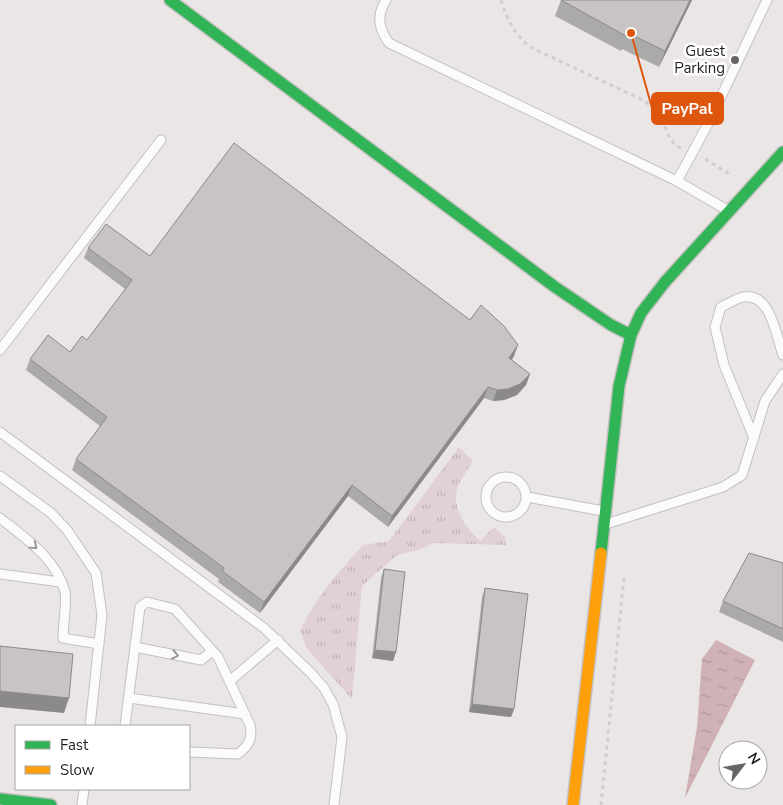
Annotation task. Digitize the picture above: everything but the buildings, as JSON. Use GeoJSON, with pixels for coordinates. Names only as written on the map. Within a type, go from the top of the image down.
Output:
{"type":"FeatureCollection","features":[{"type":"Feature","properties":{"kind":"street"},"geometry":{"type":"LineString","coordinates":[[170,0],[555,287],[611,325],[631,335]]}},
{"type":"Feature","properties":{"kind":"street"},"geometry":{"type":"LineString","coordinates":[[572,805],[619,386],[631,335],[641,313],[666,282],[783,152]]}},
{"type":"Feature","properties":{"kind":"street"},"geometry":{"type":"LineString","coordinates":[[0,799],[51,805]]}},
{"type":"Feature","properties":{"kind":"lane"},"geometry":{"type":"LineString","coordinates":[[386,0],[379,16],[381,31],[389,43],[677,181],[729,212]]}},
{"type":"Feature","properties":{"kind":"lane"},"geometry":{"type":"LineString","coordinates":[[677,181],[710,120],[767,0]]}},
{"type":"Feature","properties":{"kind":"lane"},"geometry":{"type":"LineString","coordinates":[[0,350],[161,140]]}},
{"type":"Feature","properties":{"kind":"lane"},"geometry":{"type":"LineString","coordinates":[[754,438],[724,365],[716,327],[721,307],[742,297],[754,297],[766,306],[783,355]]}},
{"type":"Feature","properties":{"kind":"lane"},"geometry":{"type":"LineString","coordinates":[[604,525],[723,487],[742,474],[766,401],[783,374]]}},
{"type":"Feature","properties":{"kind":"lane"},"geometry":{"type":"LineString","coordinates":[[0,432],[264,628],[324,688],[338,718],[342,737],[334,805]]}},
{"type":"Feature","properties":{"kind":"lane"},"geometry":{"type":"LineString","coordinates":[[0,476],[51,513],[67,530],[96,574],[102,615],[90,725]]}},
{"type":"Feature","properties":{"kind":"lane"},"geometry":{"type":"LineString","coordinates":[[500,478],[512,478],[518,481],[523,485],[526,497],[523,509],[513,516],[500,516],[490,509],[486,497],[490,485],[500,478]]}},
{"type":"Feature","properties":{"kind":"lane"},"geometry":{"type":"LineString","coordinates":[[526,497],[605,512]]}},
{"type":"Feature","properties":{"kind":"lane"},"geometry":{"type":"LineString","coordinates":[[0,518],[43,554],[60,582],[65,593],[63,638],[99,644]]}},
{"type":"Feature","properties":{"kind":"lane"},"geometry":{"type":"LineString","coordinates":[[0,574],[60,582]]}},
{"type":"Feature","properties":{"kind":"lane"},"geometry":{"type":"LineString","coordinates":[[125,725],[140,606],[146,602],[175,609],[212,651],[230,680],[246,714],[252,736],[246,747],[238,754],[190,752]]}},
{"type":"Feature","properties":{"kind":"lane"},"geometry":{"type":"LineString","coordinates":[[230,680],[278,640]]}},
{"type":"Feature","properties":{"kind":"lane"},"geometry":{"type":"LineString","coordinates":[[135,647],[201,660],[212,651]]}},
{"type":"Feature","properties":{"kind":"lane"},"geometry":{"type":"LineString","coordinates":[[129,698],[246,714]]}},
{"type":"Feature","properties":{"kind":"lane"},"geometry":{"type":"LineString","coordinates":[[82,805],[84,790]]}},
{"type":"Feature","properties":{"kind":"path"},"geometry":{"type":"LineString","coordinates":[[501,0],[506,16],[518,37],[530,47],[645,101],[659,114],[675,146],[692,152],[722,168],[750,188]]}},
{"type":"Feature","properties":{"kind":"path"},"geometry":{"type":"LineString","coordinates":[[601,805],[624,576]]}},
{"type":"Feature","properties":{"kind":"green space"},"geometry":{"type":"Polygon","coordinates":[[[459,447],[473,461],[457,489],[457,504],[461,518],[480,541],[494,527],[505,537],[506,545],[433,543],[419,550],[397,555],[362,586],[352,699],[307,649],[300,631],[320,597],[345,565],[363,545],[389,541],[459,447]]]}},
{"type":"Feature","properties":{"kind":"water"},"geometry":{"type":"Polygon","coordinates":[[[716,640],[755,660],[685,798],[697,727],[702,659],[716,640]]]}},
{"type":"Feature","properties":{"kind":"traffic: fast"},"geometry":{"type":"LineString","coordinates":[[170,0],[555,287],[611,325],[631,335]]}},
{"type":"Feature","properties":{"kind":"traffic: fast"},"geometry":{"type":"LineString","coordinates":[[601,553],[619,386],[631,335],[641,313],[665,282],[783,152]]}},
{"type":"Feature","properties":{"kind":"traffic: fast"},"geometry":{"type":"LineString","coordinates":[[0,799],[51,805]]}},
{"type":"Feature","properties":{"kind":"traffic: slow"},"geometry":{"type":"LineString","coordinates":[[573,805],[601,553]]}},
{"type":"Feature","properties":{"kind":"place","name":"PayPal"},"geometry":{"type":"Point","coordinates":[631,33]}},
{"type":"Feature","properties":{"kind":"place","name":"Guest Parking"},"geometry":{"type":"Point","coordinates":[735,60]}}]}
